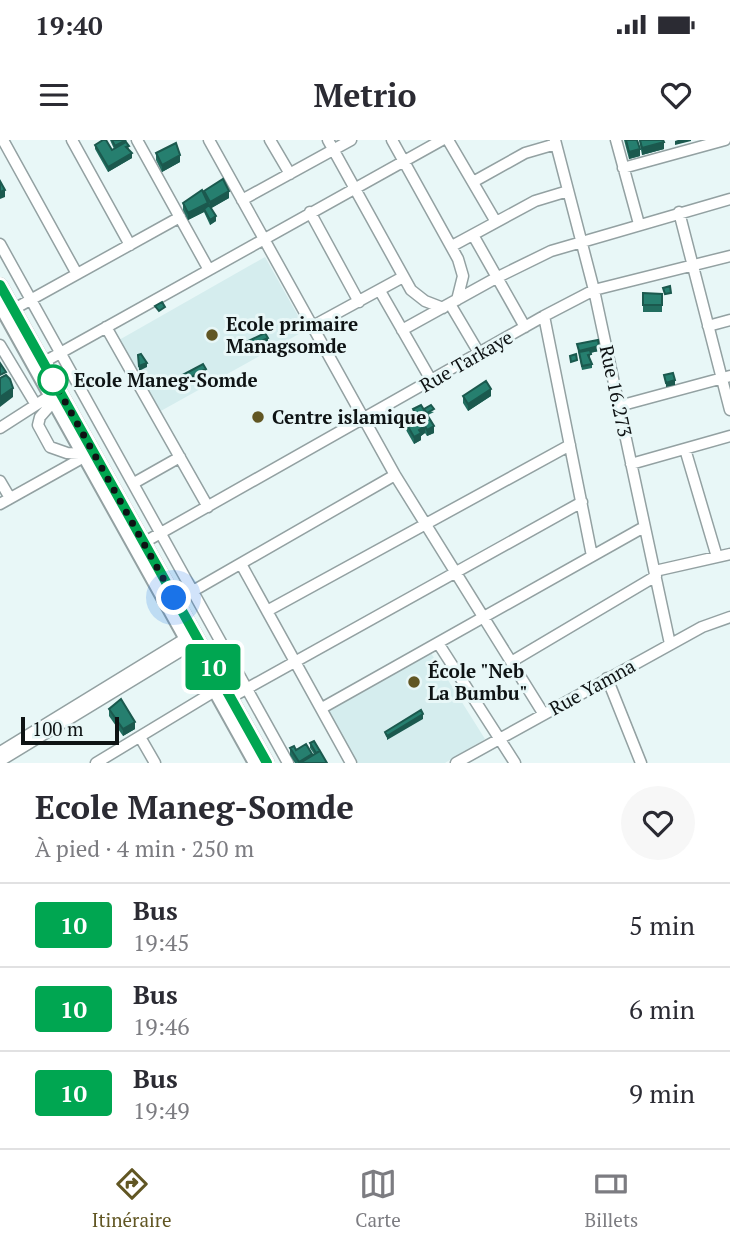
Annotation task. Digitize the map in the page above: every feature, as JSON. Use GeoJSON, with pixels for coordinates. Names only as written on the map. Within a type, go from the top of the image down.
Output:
{"type":"FeatureCollection","features":[{"type":"Feature","properties":{"kind":"main road"},"geometry":{"type":"LineString","coordinates":[[0,285],[44,362],[54,396],[83,456],[267,763]]}},
{"type":"Feature","properties":{"kind":"main road"},"geometry":{"type":"LineString","coordinates":[[0,305],[143,543],[215,691],[255,763]]}},
{"type":"Feature","properties":{"kind":"street"},"geometry":{"type":"LineString","coordinates":[[3,140],[77,274]]}},
{"type":"Feature","properties":{"kind":"street"},"geometry":{"type":"LineString","coordinates":[[72,140],[130,245]]}},
{"type":"Feature","properties":{"kind":"street"},"geometry":{"type":"LineString","coordinates":[[137,140],[209,270]]}},
{"type":"Feature","properties":{"kind":"street"},"geometry":{"type":"LineString","coordinates":[[209,140],[395,475],[543,713]]}},
{"type":"Feature","properties":{"kind":"street"},"geometry":{"type":"LineString","coordinates":[[270,140],[290,174]]}},
{"type":"Feature","properties":{"kind":"street"},"geometry":{"type":"LineString","coordinates":[[242,200],[290,174],[330,145],[351,140]]}},
{"type":"Feature","properties":{"kind":"street"},"geometry":{"type":"LineString","coordinates":[[392,140],[452,246],[463,276],[450,304]]}},
{"type":"Feature","properties":{"kind":"street"},"geometry":{"type":"LineString","coordinates":[[44,362],[442,140]]}},
{"type":"Feature","properties":{"kind":"street"},"geometry":{"type":"LineString","coordinates":[[448,140],[496,222]]}},
{"type":"Feature","properties":{"kind":"street"},"geometry":{"type":"LineString","coordinates":[[616,140],[639,224]]}},
{"type":"Feature","properties":{"kind":"street"},"geometry":{"type":"LineString","coordinates":[[623,168],[725,140]]}},
{"type":"Feature","properties":{"kind":"street"},"geometry":{"type":"LineString","coordinates":[[472,182],[525,153],[555,142]]}},
{"type":"Feature","properties":{"kind":"street","name":"Rue 16.273"},"geometry":{"type":"LineString","coordinates":[[555,142],[594,290],[670,644]]}},
{"type":"Feature","properties":{"kind":"street"},"geometry":{"type":"LineString","coordinates":[[330,145],[414,294],[450,304],[478,353]]}},
{"type":"Feature","properties":{"kind":"street"},"geometry":{"type":"LineString","coordinates":[[452,246],[535,201],[568,191]]}},
{"type":"Feature","properties":{"kind":"street"},"geometry":{"type":"LineString","coordinates":[[402,330],[551,251],[730,199]]}},
{"type":"Feature","properties":{"kind":"street"},"geometry":{"type":"LineString","coordinates":[[310,212],[359,302]]}},
{"type":"Feature","properties":{"kind":"street"},"geometry":{"type":"LineString","coordinates":[[679,212],[708,326],[726,377],[730,410]]}},
{"type":"Feature","properties":{"kind":"street"},"geometry":{"type":"LineString","coordinates":[[14,310],[180,217]]}},
{"type":"Feature","properties":{"kind":"street"},"geometry":{"type":"LineString","coordinates":[[473,235],[525,327]]}},
{"type":"Feature","properties":{"kind":"street"},"geometry":{"type":"LineString","coordinates":[[0,244],[288,763]]}},
{"type":"Feature","properties":{"kind":"street","name":"Rue Tarkaye"},"geometry":{"type":"LineString","coordinates":[[143,543],[594,290],[730,256]]}},
{"type":"Feature","properties":{"kind":"street"},"geometry":{"type":"LineString","coordinates":[[313,326],[403,277]]}},
{"type":"Feature","properties":{"kind":"street"},"geometry":{"type":"LineString","coordinates":[[380,291],[431,380]]}},
{"type":"Feature","properties":{"kind":"street"},"geometry":{"type":"LineString","coordinates":[[544,316],[592,556]]}},
{"type":"Feature","properties":{"kind":"street"},"geometry":{"type":"LineString","coordinates":[[708,326],[730,320]]}},
{"type":"Feature","properties":{"kind":"street"},"geometry":{"type":"LineString","coordinates":[[106,327],[208,507]]}},
{"type":"Feature","properties":{"kind":"street"},"geometry":{"type":"LineString","coordinates":[[0,345],[36,405]]}},
{"type":"Feature","properties":{"kind":"street"},"geometry":{"type":"LineString","coordinates":[[619,406],[726,377]]}},
{"type":"Feature","properties":{"kind":"street"},"geometry":{"type":"LineString","coordinates":[[0,428],[54,396]]}},
{"type":"Feature","properties":{"kind":"street"},"geometry":{"type":"LineString","coordinates":[[54,396],[40,417],[38,425],[50,447],[83,456]]}},
{"type":"Feature","properties":{"kind":"street"},"geometry":{"type":"LineString","coordinates":[[631,464],[730,436]]}},
{"type":"Feature","properties":{"kind":"street"},"geometry":{"type":"LineString","coordinates":[[268,611],[570,445]]}},
{"type":"Feature","properties":{"kind":"street"},"geometry":{"type":"LineString","coordinates":[[685,449],[717,557]]}},
{"type":"Feature","properties":{"kind":"street"},"geometry":{"type":"LineString","coordinates":[[0,504],[83,456]]}},
{"type":"Feature","properties":{"kind":"street"},"geometry":{"type":"LineString","coordinates":[[134,483],[180,457]]}},
{"type":"Feature","properties":{"kind":"street"},"geometry":{"type":"LineString","coordinates":[[193,591],[395,475]]}},
{"type":"Feature","properties":{"kind":"street"},"geometry":{"type":"LineString","coordinates":[[0,481],[10,498]]}},
{"type":"Feature","properties":{"kind":"street"},"geometry":{"type":"LineString","coordinates":[[230,698],[582,502]]}},
{"type":"Feature","properties":{"kind":"street"},"geometry":{"type":"LineString","coordinates":[[322,708],[644,527]]}},
{"type":"Feature","properties":{"kind":"street"},"geometry":{"type":"LineString","coordinates":[[511,662],[655,574],[730,554]]}},
{"type":"Feature","properties":{"kind":"street"},"geometry":{"type":"LineString","coordinates":[[242,564],[351,763]]}},
{"type":"Feature","properties":{"kind":"street","name":"Rue Yamna"},"geometry":{"type":"LineString","coordinates":[[457,763],[702,626],[730,617]]}},
{"type":"Feature","properties":{"kind":"street"},"geometry":{"type":"LineString","coordinates":[[2,756],[191,639]]}},
{"type":"Feature","properties":{"kind":"street"},"geometry":{"type":"LineString","coordinates":[[438,643],[515,763]]}},
{"type":"Feature","properties":{"kind":"street"},"geometry":{"type":"LineString","coordinates":[[607,678],[641,763]]}},
{"type":"Feature","properties":{"kind":"street"},"geometry":{"type":"LineString","coordinates":[[96,763],[215,691]]}},
{"type":"Feature","properties":{"kind":"street"},"geometry":{"type":"LineString","coordinates":[[140,737],[155,763]]}},
{"type":"Feature","properties":{"kind":"shaded area","name":"Ecole primaire Managsomde"},"geometry":{"type":"Polygon","coordinates":[[[265,257],[306,330],[159,412],[119,340],[265,257]]]}},
{"type":"Feature","properties":{"kind":"shaded area","name":"École \"Neb La Bumbu\""},"geometry":{"type":"Polygon","coordinates":[[[431,653],[485,739],[445,763],[358,763],[328,711],[431,653]]]}},
{"type":"Feature","properties":{"kind":"building"},"geometry":{"type":"Polygon","coordinates":[[[106,140],[112,150],[126,142],[129,146],[126,147],[132,153],[108,167],[95,145],[106,140]]]}},
{"type":"Feature","properties":{"kind":"building"},"geometry":{"type":"Polygon","coordinates":[[[112,140],[126,140],[115,146],[112,140]]]}},
{"type":"Feature","properties":{"kind":"building"},"geometry":{"type":"Polygon","coordinates":[[[626,140],[637,140],[640,149],[629,152],[626,140]]]}},
{"type":"Feature","properties":{"kind":"building"},"geometry":{"type":"Polygon","coordinates":[[[640,140],[663,140],[664,142],[642,148],[640,140]]]}},
{"type":"Feature","properties":{"kind":"building"},"geometry":{"type":"Polygon","coordinates":[[[176,143],[180,155],[162,165],[156,153],[176,143]]]}},
{"type":"Feature","properties":{"kind":"building"},"geometry":{"type":"Polygon","coordinates":[[[223,179],[229,191],[210,202],[204,191],[223,179]]]}},
{"type":"Feature","properties":{"kind":"building"},"geometry":{"type":"Polygon","coordinates":[[[202,190],[208,203],[188,213],[183,203],[202,190]]]}},
{"type":"Feature","properties":{"kind":"building"},"geometry":{"type":"Polygon","coordinates":[[[209,205],[216,216],[210,220],[204,209],[209,205]]]}},
{"type":"Feature","properties":{"kind":"building"},"geometry":{"type":"Polygon","coordinates":[[[670,286],[671,293],[665,294],[663,288],[670,286]]]}},
{"type":"Feature","properties":{"kind":"building"},"geometry":{"type":"Polygon","coordinates":[[[643,293],[662,294],[662,305],[643,305],[643,293]]]}},
{"type":"Feature","properties":{"kind":"building"},"geometry":{"type":"Polygon","coordinates":[[[162,302],[165,307],[159,311],[155,306],[162,302]]]}},
{"type":"Feature","properties":{"kind":"building"},"geometry":{"type":"Polygon","coordinates":[[[265,333],[268,338],[247,348],[244,343],[265,333]]]}},
{"type":"Feature","properties":{"kind":"building"},"geometry":{"type":"Polygon","coordinates":[[[598,340],[599,346],[579,351],[577,344],[598,340]]]}},
{"type":"Feature","properties":{"kind":"building"},"geometry":{"type":"Polygon","coordinates":[[[590,350],[591,354],[588,355],[592,364],[582,366],[579,352],[590,350]]]}},
{"type":"Feature","properties":{"kind":"building"},"geometry":{"type":"Polygon","coordinates":[[[141,354],[147,363],[139,366],[138,355],[141,354]]]}},
{"type":"Feature","properties":{"kind":"building"},"geometry":{"type":"Polygon","coordinates":[[[576,354],[577,360],[571,362],[570,356],[576,354]]]}},
{"type":"Feature","properties":{"kind":"building"},"geometry":{"type":"Polygon","coordinates":[[[0,363],[6,372],[0,375],[0,363]]]}},
{"type":"Feature","properties":{"kind":"building"},"geometry":{"type":"Polygon","coordinates":[[[203,364],[206,369],[180,383],[177,378],[203,364]]]}},
{"type":"Feature","properties":{"kind":"building"},"geometry":{"type":"Polygon","coordinates":[[[673,373],[675,380],[666,383],[664,375],[673,373]]]}},
{"type":"Feature","properties":{"kind":"building"},"geometry":{"type":"Polygon","coordinates":[[[6,375],[13,388],[0,397],[0,378],[6,375]]]}},
{"type":"Feature","properties":{"kind":"building"},"geometry":{"type":"Polygon","coordinates":[[[486,381],[491,389],[468,404],[463,396],[486,381]]]}},
{"type":"Feature","properties":{"kind":"building"},"geometry":{"type":"Polygon","coordinates":[[[421,405],[434,426],[427,430],[425,426],[419,430],[421,433],[414,437],[402,416],[408,412],[411,416],[415,413],[413,409],[421,405]]]}},
{"type":"Feature","properties":{"kind":"building"},"geometry":{"type":"Polygon","coordinates":[[[431,405],[434,409],[427,413],[424,409],[431,405]]]}},
{"type":"Feature","properties":{"kind":"building"},"geometry":{"type":"Polygon","coordinates":[[[121,699],[135,722],[123,729],[109,709],[121,699]]]}},
{"type":"Feature","properties":{"kind":"building"},"geometry":{"type":"Polygon","coordinates":[[[421,710],[423,714],[387,736],[385,732],[421,710]]]}},
{"type":"Feature","properties":{"kind":"building"},"geometry":{"type":"Polygon","coordinates":[[[314,741],[320,751],[316,753],[310,743],[314,741]]]}},
{"type":"Feature","properties":{"kind":"building"},"geometry":{"type":"Polygon","coordinates":[[[306,744],[312,754],[299,762],[290,748],[294,746],[296,750],[306,744]]]}},
{"type":"Feature","properties":{"kind":"building"},"geometry":{"type":"Polygon","coordinates":[[[320,751],[327,763],[300,763],[320,751]]]}},
{"type":"Feature","properties":{"kind":"bus line","name":"10"},"geometry":{"type":"LineString","coordinates":[[0,285],[267,763]]}},
{"type":"Feature","properties":{"kind":"place","name":"Ecole primaire Managsomde"},"geometry":{"type":"Point","coordinates":[212,335]}},
{"type":"Feature","properties":{"kind":"place","name":"Ecole Maneg-Somde"},"geometry":{"type":"Point","coordinates":[53,380]}},
{"type":"Feature","properties":{"kind":"place","name":"Centre islamique"},"geometry":{"type":"Point","coordinates":[258,417]}},
{"type":"Feature","properties":{"kind":"place","name":"École \"Neb La Bumbu\""},"geometry":{"type":"Point","coordinates":[414,682]}},
{"type":"Feature","properties":{"kind":"route"},"geometry":{"type":"LineString","coordinates":[[53,380],[174,598]]}}]}
